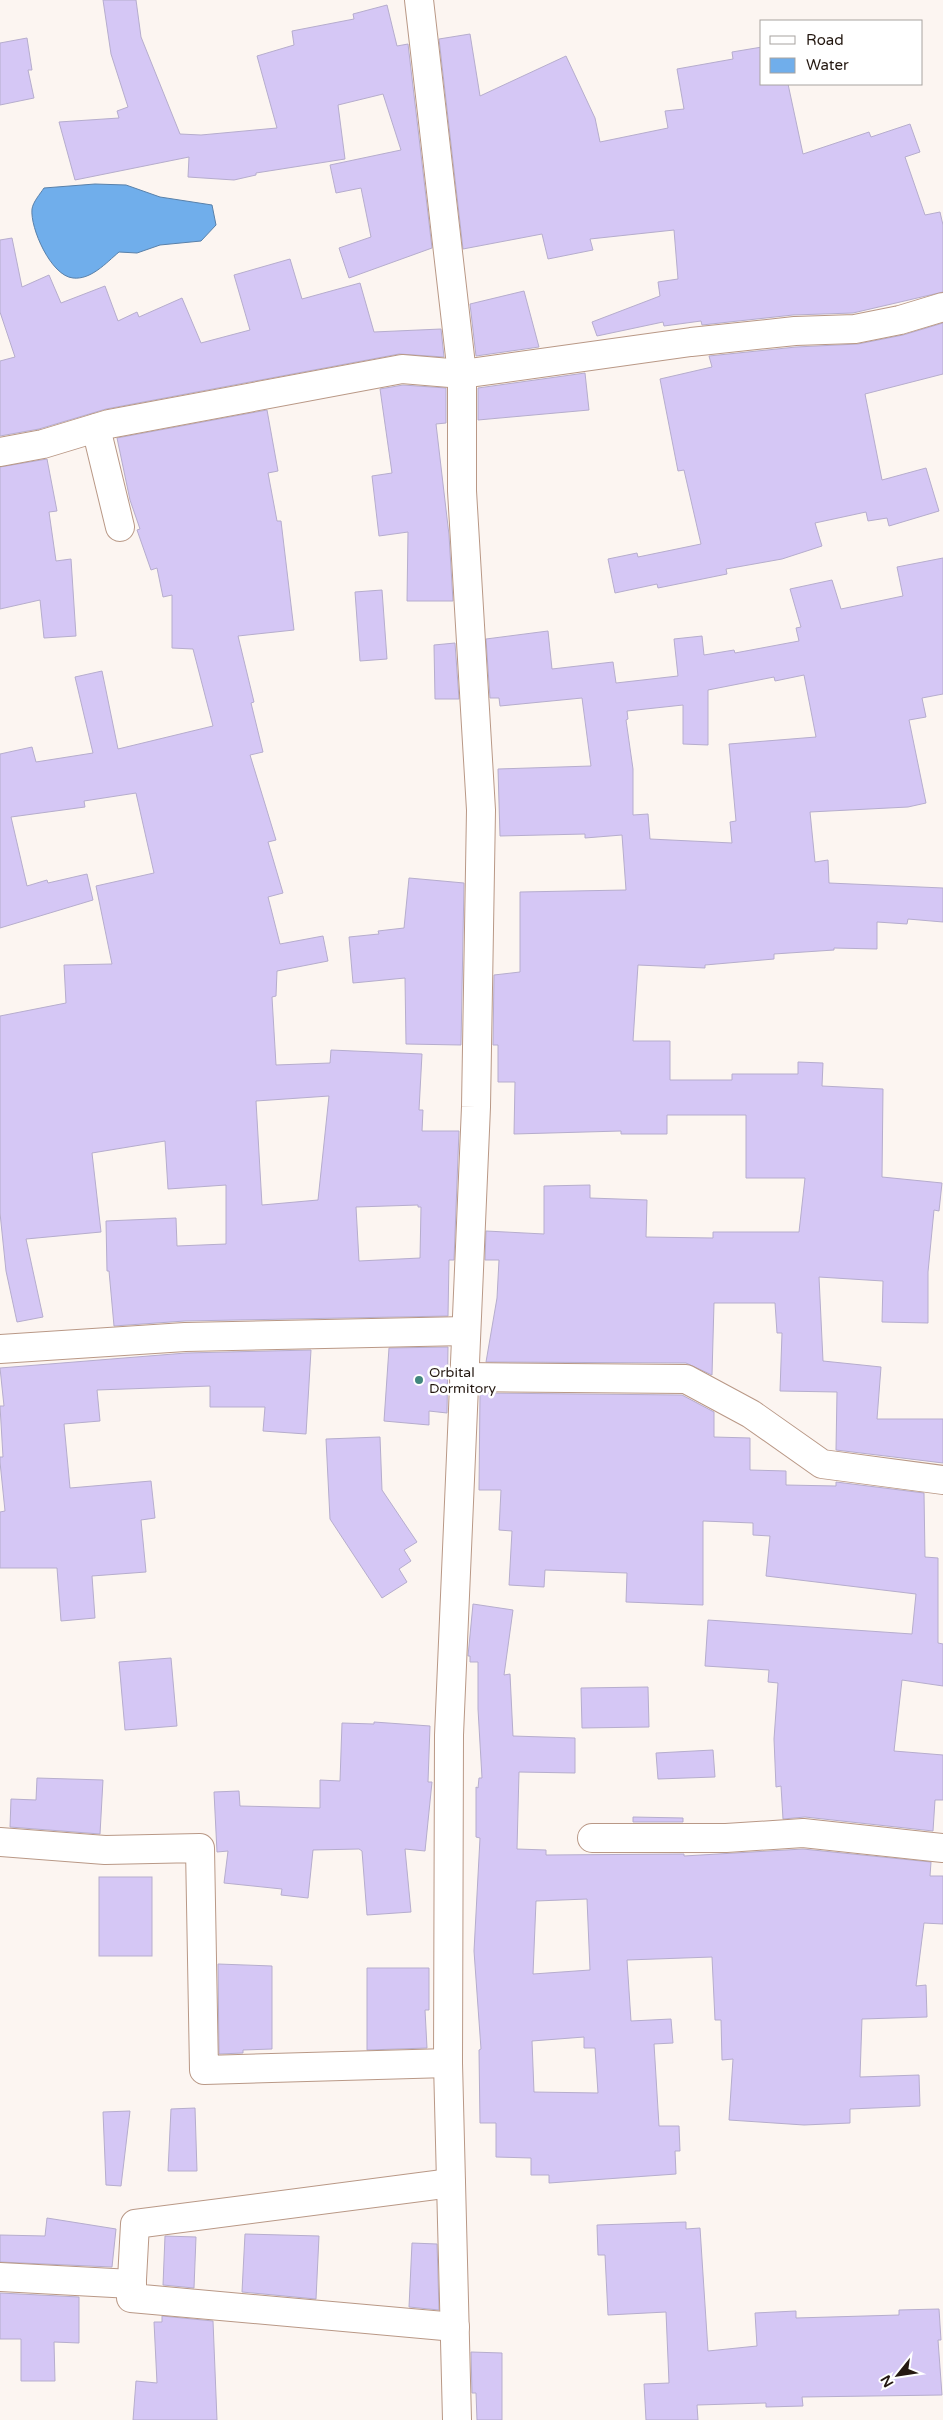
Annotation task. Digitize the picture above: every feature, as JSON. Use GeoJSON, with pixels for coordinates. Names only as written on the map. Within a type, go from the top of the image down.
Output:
{"type":"FeatureCollection","features":[{"type":"Feature","properties":{"kind":"street"},"geometry":{"type":"LineString","coordinates":[[419,0],[462,374],[462,491],[481,810],[476,1107],[448,1735],[448,2063],[457,2420]]}},
{"type":"Feature","properties":{"kind":"street"},"geometry":{"type":"LineString","coordinates":[[0,452],[43,444],[96,428],[220,402],[402,370],[462,374],[700,341],[795,330],[855,328],[900,320],[943,308]]}},
{"type":"Feature","properties":{"kind":"street"},"geometry":{"type":"LineString","coordinates":[[96,428],[120,527]]}},
{"type":"Feature","properties":{"kind":"street"},"geometry":{"type":"LineString","coordinates":[[0,1349],[185,1337],[466,1331]]}},
{"type":"Feature","properties":{"kind":"street"},"geometry":{"type":"LineString","coordinates":[[464,1377],[686,1379],[752,1414],[822,1464],[943,1480]]}},
{"type":"Feature","properties":{"kind":"street"},"geometry":{"type":"LineString","coordinates":[[592,1838],[726,1838],[803,1833],[943,1848]]}},
{"type":"Feature","properties":{"kind":"street"},"geometry":{"type":"LineString","coordinates":[[0,1842],[105,1850],[200,1848],[204,2070],[448,2063]]}},
{"type":"Feature","properties":{"kind":"street"},"geometry":{"type":"LineString","coordinates":[[451,2183],[135,2224],[131,2298],[455,2327]]}},
{"type":"Feature","properties":{"kind":"street"},"geometry":{"type":"LineString","coordinates":[[0,2277],[132,2284]]}},
{"type":"Feature","properties":{"kind":"water"},"geometry":{"type":"Polygon","coordinates":[[[95,184],[126,185],[160,197],[212,205],[216,225],[201,241],[160,245],[137,253],[119,252],[92,274],[73,278],[57,269],[44,250],[34,228],[32,209],[44,188],[95,184]]]}},
{"type":"Feature","properties":{"kind":"building"},"geometry":{"type":"Polygon","coordinates":[[[103,0],[136,0],[141,37],[180,134],[201,135],[277,128],[257,56],[294,45],[292,31],[354,19],[353,14],[387,5],[397,46],[408,44],[432,248],[349,278],[339,248],[371,237],[361,188],[336,193],[330,165],[401,150],[383,94],[338,105],[345,159],[256,173],[256,175],[234,180],[188,177],[189,157],[75,180],[59,122],[119,118],[117,111],[128,107],[111,54],[103,0]]]}},
{"type":"Feature","properties":{"kind":"building"},"geometry":{"type":"Polygon","coordinates":[[[470,34],[480,96],[566,56],[595,118],[600,142],[668,128],[665,111],[684,109],[677,69],[733,59],[732,52],[760,47],[760,85],[788,85],[803,154],[869,132],[871,137],[910,124],[920,152],[905,157],[925,215],[940,212],[943,225],[943,292],[853,313],[793,315],[702,325],[701,321],[664,326],[663,322],[597,336],[592,322],[660,296],[658,282],[678,279],[674,230],[590,239],[593,250],[548,259],[542,234],[463,249],[439,39],[470,34]]]}},
{"type":"Feature","properties":{"kind":"building"},"geometry":{"type":"Polygon","coordinates":[[[27,38],[32,70],[28,70],[34,98],[0,105],[0,43],[27,38]]]}},
{"type":"Feature","properties":{"kind":"building"},"geometry":{"type":"Polygon","coordinates":[[[12,238],[22,287],[49,275],[61,303],[105,286],[118,321],[137,312],[139,317],[182,298],[201,343],[250,330],[234,275],[290,259],[302,299],[360,283],[374,332],[441,329],[444,357],[399,354],[106,409],[39,429],[0,436],[0,361],[15,357],[0,312],[0,240],[12,238]]]}},
{"type":"Feature","properties":{"kind":"building"},"geometry":{"type":"Polygon","coordinates":[[[524,291],[539,347],[476,356],[470,304],[524,291]]]}},
{"type":"Feature","properties":{"kind":"building"},"geometry":{"type":"Polygon","coordinates":[[[943,323],[943,374],[865,394],[882,480],[926,468],[939,511],[889,526],[887,518],[868,521],[866,512],[815,523],[822,546],[782,559],[726,569],[727,574],[658,588],[657,584],[615,593],[608,559],[637,553],[638,557],[701,544],[684,470],[678,471],[660,379],[712,367],[709,356],[796,347],[858,344],[903,335],[943,323]]]}},
{"type":"Feature","properties":{"kind":"building"},"geometry":{"type":"Polygon","coordinates":[[[585,373],[589,410],[478,420],[478,388],[585,373]]]}},
{"type":"Feature","properties":{"kind":"building"},"geometry":{"type":"Polygon","coordinates":[[[403,385],[446,388],[446,423],[436,424],[449,535],[453,601],[407,601],[408,532],[379,536],[372,476],[392,473],[380,389],[403,385]]]}},
{"type":"Feature","properties":{"kind":"building"},"geometry":{"type":"Polygon","coordinates":[[[267,410],[278,471],[268,473],[277,521],[281,521],[294,630],[238,636],[254,702],[251,703],[263,752],[250,755],[276,840],[268,842],[283,893],[268,897],[280,944],[323,936],[328,961],[277,971],[276,996],[272,997],[276,1065],[330,1063],[331,1050],[422,1054],[419,1110],[423,1110],[422,1131],[459,1131],[454,1260],[449,1260],[448,1316],[185,1321],[114,1326],[109,1271],[107,1271],[106,1221],[176,1218],[177,1246],[226,1244],[226,1185],[168,1189],[165,1141],[92,1153],[101,1232],[26,1239],[43,1317],[17,1322],[6,1271],[0,1213],[0,1016],[66,1003],[64,965],[112,964],[96,886],[154,873],[136,793],[84,801],[85,807],[11,817],[27,886],[47,880],[48,883],[87,874],[93,900],[0,928],[0,754],[32,747],[36,762],[93,753],[75,677],[102,671],[118,749],[213,726],[193,649],[172,648],[172,595],[163,597],[157,568],[151,570],[137,530],[140,529],[130,500],[117,438],[267,410]],[[329,1096],[256,1101],[262,1205],[318,1200],[329,1096]],[[418,1205],[356,1207],[359,1261],[420,1258],[421,1207],[418,1207],[418,1205]]]}},
{"type":"Feature","properties":{"kind":"building"},"geometry":{"type":"Polygon","coordinates":[[[47,459],[57,511],[49,512],[56,561],[71,559],[76,636],[44,638],[40,600],[0,609],[0,467],[47,459]]]}},
{"type":"Feature","properties":{"kind":"building"},"geometry":{"type":"Polygon","coordinates":[[[943,558],[943,694],[922,698],[926,717],[909,720],[926,803],[908,807],[810,812],[815,862],[828,860],[829,883],[943,888],[943,922],[908,919],[907,924],[877,922],[877,949],[834,948],[834,950],[774,954],[774,959],[705,965],[705,968],[638,965],[633,1041],[670,1041],[670,1080],[732,1080],[732,1074],[798,1074],[798,1062],[823,1063],[822,1086],[883,1089],[882,1177],[942,1183],[939,1211],[934,1210],[928,1272],[928,1323],[882,1322],[883,1281],[819,1277],[823,1361],[881,1367],[877,1419],[943,1419],[943,1463],[836,1450],[837,1392],[780,1391],[782,1333],[777,1333],[775,1303],[714,1303],[712,1375],[686,1363],[486,1362],[497,1298],[499,1260],[485,1260],[486,1231],[544,1234],[544,1186],[590,1185],[590,1198],[647,1200],[646,1237],[713,1238],[713,1232],[799,1232],[805,1178],[746,1178],[746,1115],[667,1115],[667,1134],[621,1134],[621,1131],[514,1134],[515,1082],[498,1082],[498,1045],[493,1045],[494,975],[520,972],[520,892],[626,890],[622,835],[585,838],[585,834],[500,836],[498,769],[591,766],[582,698],[500,706],[499,698],[490,698],[486,639],[548,631],[552,669],[613,662],[616,683],[678,676],[674,639],[702,636],[704,655],[734,650],[735,653],[799,641],[796,628],[801,627],[790,589],[832,580],[841,609],[903,596],[897,567],[943,558]],[[804,675],[775,681],[774,677],[708,690],[708,745],[683,744],[683,705],[627,711],[628,719],[626,720],[633,769],[633,815],[648,814],[650,839],[732,843],[730,822],[736,821],[729,744],[816,737],[804,675]]]}},
{"type":"Feature","properties":{"kind":"building"},"geometry":{"type":"Polygon","coordinates":[[[382,590],[387,659],[360,661],[355,592],[382,590]]]}},
{"type":"Feature","properties":{"kind":"building"},"geometry":{"type":"Polygon","coordinates":[[[455,643],[459,699],[435,699],[434,645],[455,643]]]}},
{"type":"Feature","properties":{"kind":"building"},"geometry":{"type":"Polygon","coordinates":[[[409,878],[464,883],[461,1045],[406,1044],[405,978],[353,983],[349,937],[379,934],[378,931],[404,928],[409,878]]]}},
{"type":"Feature","properties":{"kind":"building","name":"Orbital Dormitory"},"geometry":{"type":"Polygon","coordinates":[[[448,1347],[447,1413],[429,1411],[429,1425],[384,1421],[389,1348],[448,1347]]]}},
{"type":"Feature","properties":{"kind":"building"},"geometry":{"type":"Polygon","coordinates":[[[311,1350],[306,1434],[263,1431],[265,1407],[210,1407],[210,1386],[97,1390],[100,1421],[64,1424],[70,1488],[151,1481],[155,1518],[141,1520],[146,1572],[92,1576],[95,1618],[61,1621],[57,1568],[0,1568],[0,1512],[5,1511],[0,1462],[0,1457],[3,1457],[0,1406],[4,1406],[0,1368],[186,1353],[311,1350]]]}},
{"type":"Feature","properties":{"kind":"building"},"geometry":{"type":"Polygon","coordinates":[[[480,1393],[682,1395],[714,1412],[714,1437],[750,1438],[750,1470],[786,1471],[786,1485],[836,1486],[836,1482],[924,1493],[925,1557],[938,1558],[938,1643],[943,1644],[943,1686],[902,1680],[894,1751],[943,1755],[943,1800],[935,1800],[933,1831],[805,1817],[783,1819],[781,1786],[776,1787],[774,1739],[778,1683],[768,1682],[769,1670],[705,1666],[708,1620],[912,1634],[916,1594],[766,1576],[770,1536],[753,1535],[753,1523],[703,1521],[703,1605],[626,1602],[627,1573],[545,1570],[544,1587],[509,1585],[512,1531],[499,1530],[501,1490],[479,1490],[480,1393]]]}},
{"type":"Feature","properties":{"kind":"building"},"geometry":{"type":"Polygon","coordinates":[[[380,1437],[382,1490],[417,1542],[404,1550],[411,1561],[399,1569],[407,1582],[382,1598],[330,1519],[326,1439],[380,1437]]]}},
{"type":"Feature","properties":{"kind":"building"},"geometry":{"type":"Polygon","coordinates":[[[473,1604],[513,1610],[504,1675],[510,1674],[513,1736],[575,1738],[575,1773],[519,1772],[517,1849],[546,1850],[546,1855],[684,1854],[684,1856],[803,1849],[931,1862],[930,1876],[943,1876],[943,1924],[924,1923],[916,1986],[926,1985],[927,2017],[862,2019],[860,2077],[919,2075],[920,2106],[850,2109],[850,2123],[804,2125],[729,2120],[733,2059],[722,2060],[721,2020],[715,2020],[712,1957],[627,1960],[631,2021],[671,2019],[673,2043],[654,2044],[659,2126],[679,2126],[680,2151],[675,2151],[676,2174],[549,2183],[549,2175],[531,2175],[531,2158],[496,2157],[496,2123],[480,2123],[479,2050],[481,2049],[474,1951],[480,1838],[476,1837],[476,1787],[478,1788],[479,1778],[482,1778],[478,1709],[478,1662],[470,1662],[470,1656],[468,1656],[473,1604]],[[587,1899],[536,1901],[533,1974],[590,1970],[587,1899]],[[584,2037],[532,2041],[534,2092],[598,2093],[595,2048],[584,2048],[584,2037]]]}},
{"type":"Feature","properties":{"kind":"building"},"geometry":{"type":"Polygon","coordinates":[[[171,1658],[177,1726],[125,1730],[119,1662],[171,1658]]]}},
{"type":"Feature","properties":{"kind":"building"},"geometry":{"type":"Polygon","coordinates":[[[648,1687],[649,1727],[582,1728],[581,1688],[648,1687]]]}},
{"type":"Feature","properties":{"kind":"building"},"geometry":{"type":"Polygon","coordinates":[[[374,1722],[430,1726],[428,1782],[432,1782],[425,1851],[405,1849],[411,1912],[367,1915],[362,1851],[359,1849],[313,1850],[308,1898],[281,1895],[282,1889],[224,1883],[228,1851],[217,1852],[214,1792],[239,1791],[240,1806],[320,1808],[320,1780],[340,1781],[342,1723],[374,1724],[374,1722]]]}},
{"type":"Feature","properties":{"kind":"building"},"geometry":{"type":"Polygon","coordinates":[[[713,1750],[715,1777],[658,1779],[656,1753],[713,1750]]]}},
{"type":"Feature","properties":{"kind":"building"},"geometry":{"type":"Polygon","coordinates":[[[37,1778],[103,1780],[100,1834],[10,1827],[11,1799],[36,1800],[37,1778]]]}},
{"type":"Feature","properties":{"kind":"building"},"geometry":{"type":"Polygon","coordinates":[[[633,1817],[683,1818],[683,1822],[633,1822],[633,1817]]]}},
{"type":"Feature","properties":{"kind":"building"},"geometry":{"type":"Polygon","coordinates":[[[99,1877],[152,1877],[152,1956],[99,1956],[99,1877]]]}},
{"type":"Feature","properties":{"kind":"building"},"geometry":{"type":"Polygon","coordinates":[[[218,1964],[272,1966],[272,2049],[243,2050],[243,2053],[219,2054],[218,1964]]]}},
{"type":"Feature","properties":{"kind":"building"},"geometry":{"type":"Polygon","coordinates":[[[367,1968],[429,1968],[429,2010],[425,2010],[427,2048],[367,2050],[367,1968]]]}},
{"type":"Feature","properties":{"kind":"building"},"geometry":{"type":"Polygon","coordinates":[[[195,2108],[197,2171],[168,2171],[171,2109],[195,2108]]]}},
{"type":"Feature","properties":{"kind":"building"},"geometry":{"type":"Polygon","coordinates":[[[130,2111],[121,2186],[106,2185],[103,2112],[130,2111]]]}},
{"type":"Feature","properties":{"kind":"building"},"geometry":{"type":"Polygon","coordinates":[[[47,2218],[116,2229],[112,2267],[0,2262],[0,2235],[45,2236],[47,2218]]]}},
{"type":"Feature","properties":{"kind":"building"},"geometry":{"type":"Polygon","coordinates":[[[686,2222],[686,2229],[700,2228],[708,2351],[757,2346],[755,2313],[796,2311],[796,2318],[899,2315],[899,2310],[939,2309],[941,2340],[938,2340],[942,2395],[802,2397],[803,2406],[766,2407],[766,2403],[697,2405],[698,2420],[646,2420],[644,2384],[669,2383],[666,2312],[608,2315],[605,2255],[598,2255],[597,2225],[686,2222]]]}},
{"type":"Feature","properties":{"kind":"building"},"geometry":{"type":"Polygon","coordinates":[[[245,2234],[319,2236],[316,2299],[242,2292],[245,2234]]]}},
{"type":"Feature","properties":{"kind":"building"},"geometry":{"type":"Polygon","coordinates":[[[165,2236],[196,2237],[194,2288],[163,2285],[165,2236]]]}},
{"type":"Feature","properties":{"kind":"building"},"geometry":{"type":"Polygon","coordinates":[[[412,2243],[437,2244],[439,2310],[409,2307],[412,2243]]]}},
{"type":"Feature","properties":{"kind":"building"},"geometry":{"type":"Polygon","coordinates":[[[0,2293],[79,2297],[79,2343],[54,2342],[55,2381],[21,2381],[21,2339],[0,2339],[0,2293]]]}},
{"type":"Feature","properties":{"kind":"building"},"geometry":{"type":"Polygon","coordinates":[[[162,2316],[213,2321],[217,2420],[133,2420],[136,2381],[157,2383],[154,2322],[162,2322],[162,2316]]]}},
{"type":"Feature","properties":{"kind":"building"},"geometry":{"type":"Polygon","coordinates":[[[471,2352],[502,2353],[502,2420],[477,2420],[476,2393],[472,2393],[471,2352]]]}},
{"type":"Feature","properties":{"kind":"place","name":"Orbital Dormitory"},"geometry":{"type":"Point","coordinates":[419,1380]}}]}
